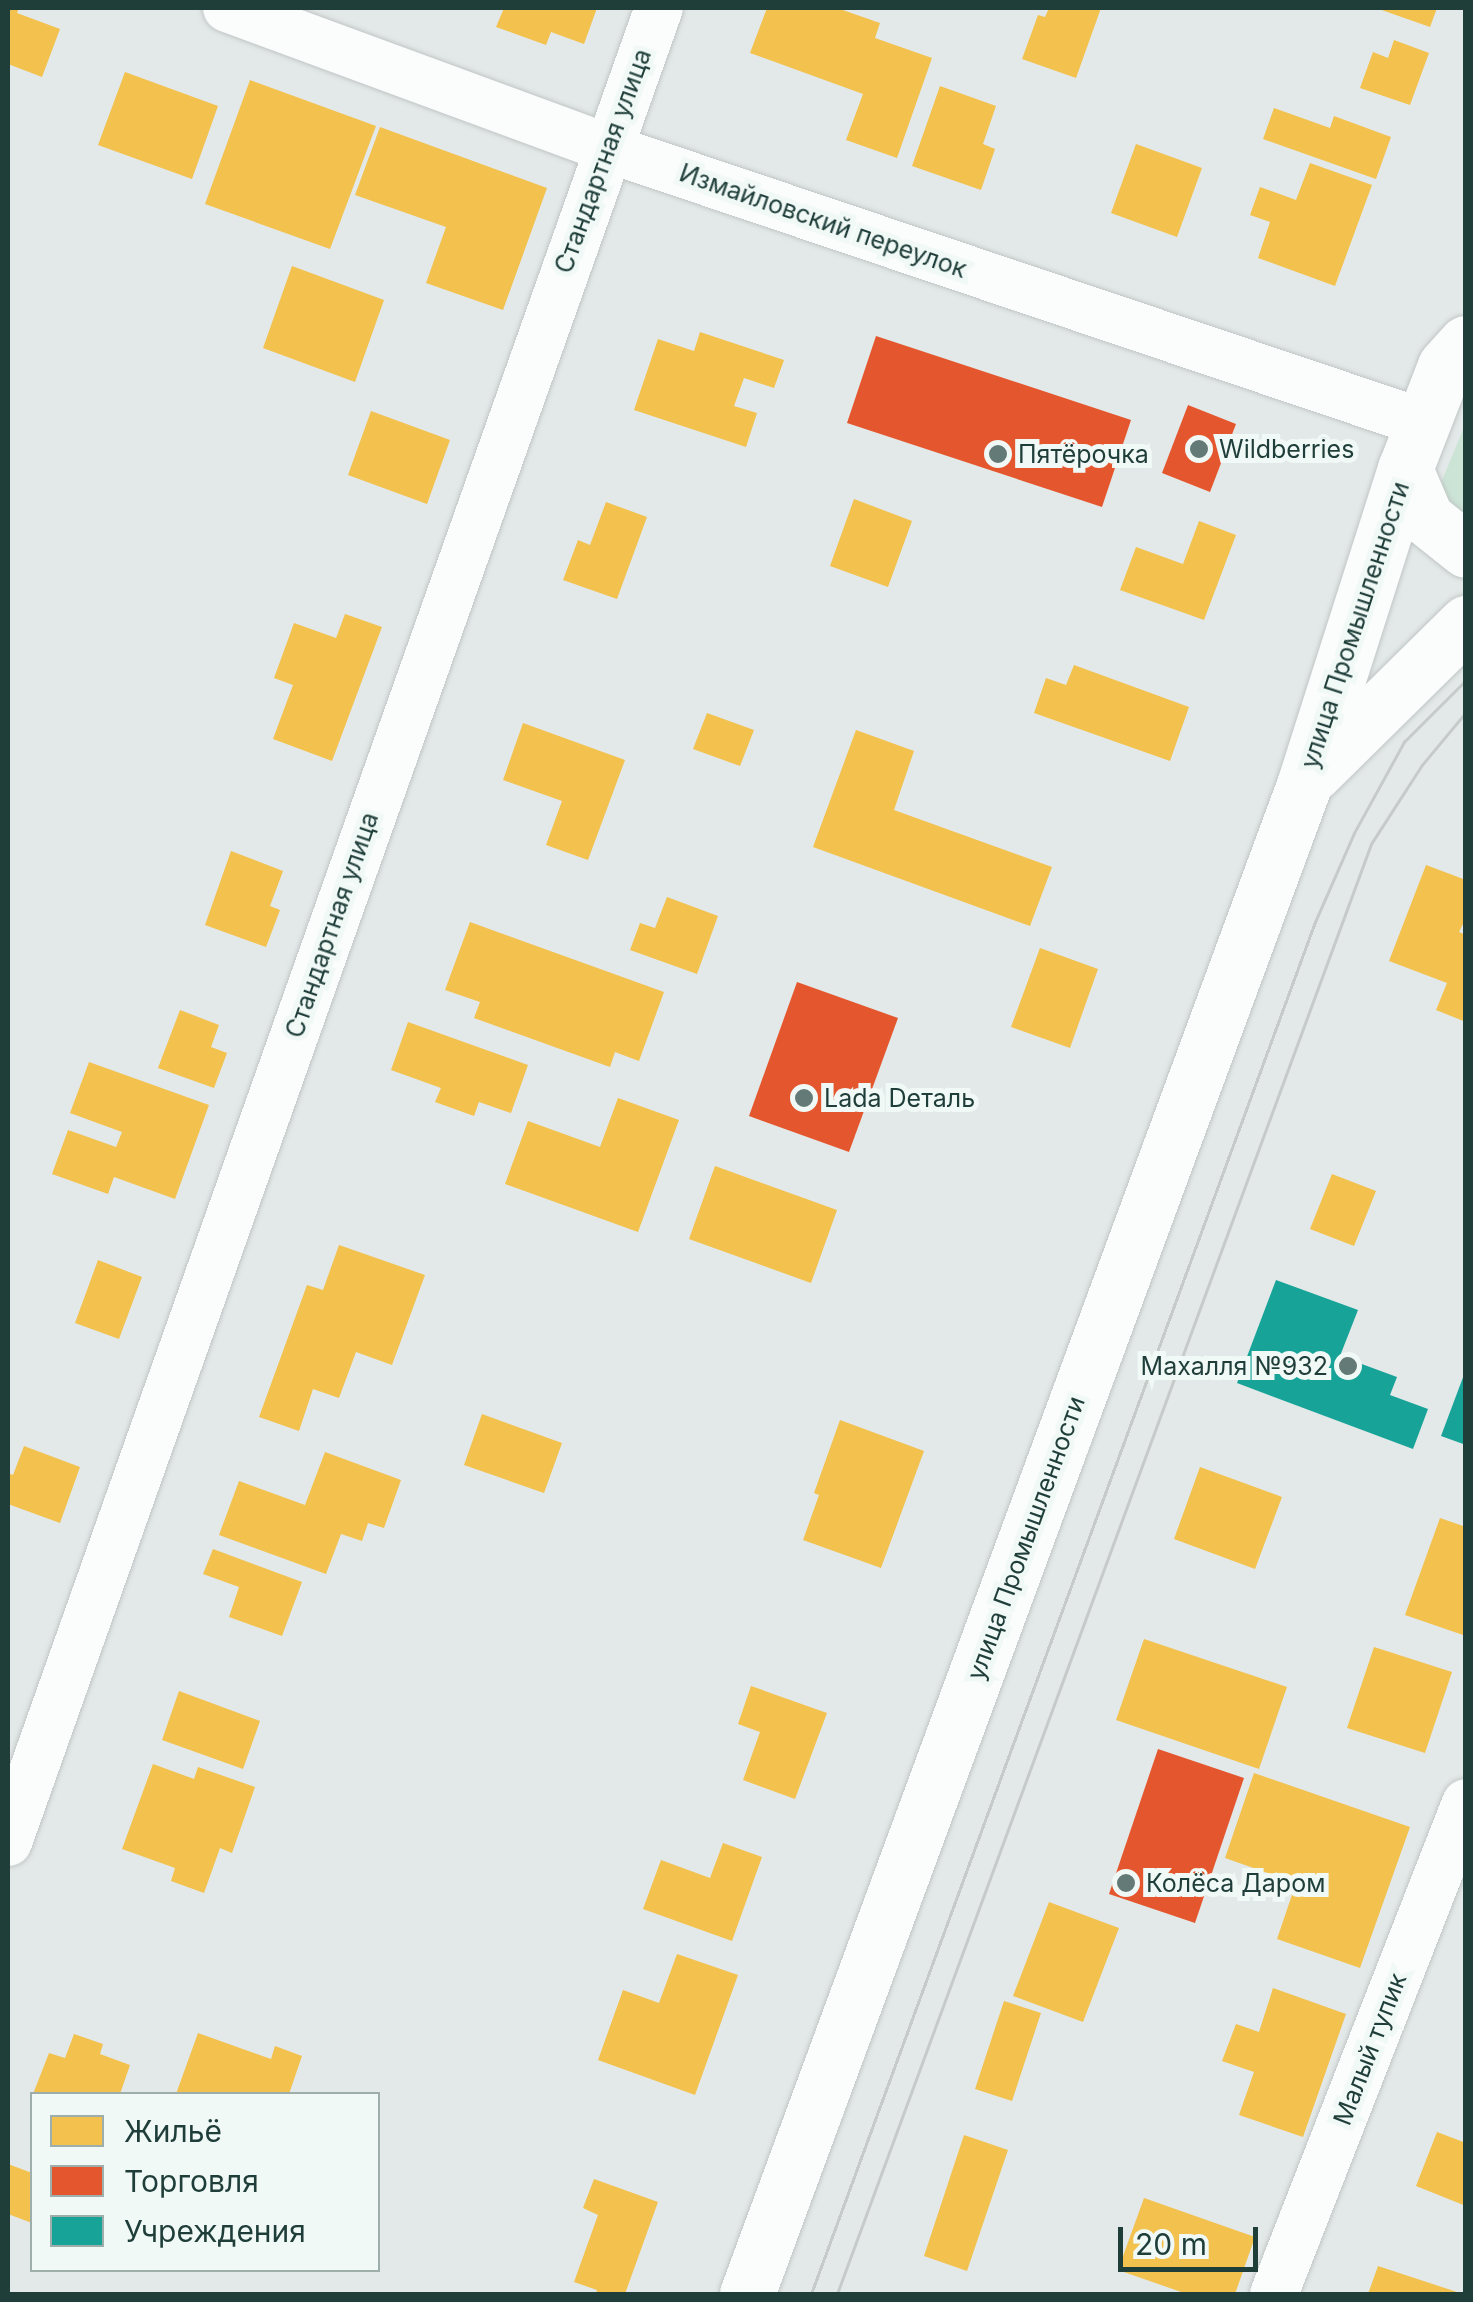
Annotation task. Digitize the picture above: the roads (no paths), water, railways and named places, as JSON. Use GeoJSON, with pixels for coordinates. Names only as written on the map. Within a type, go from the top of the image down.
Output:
{"type":"FeatureCollection","features":[{"type":"Feature","properties":{"kind":"main road"},"geometry":{"type":"LineString","coordinates":[[1455,354],[1466,307]]}},
{"type":"Feature","properties":{"kind":"main road","name":"улица Промышленности"},"geometry":{"type":"LineString","coordinates":[[747,2294],[1305,782],[1414,446],[1455,354]]}},
{"type":"Feature","properties":{"kind":"main road"},"geometry":{"type":"LineString","coordinates":[[1414,446],[1426,518],[1466,550]]}},
{"type":"Feature","properties":{"kind":"main road","name":"улица Промышленности"},"geometry":{"type":"LineString","coordinates":[[1305,782],[1466,622]]}},
{"type":"Feature","properties":{"kind":"street","name":"Измайловский переулок"},"geometry":{"type":"LineString","coordinates":[[227,8],[1414,446]]}},
{"type":"Feature","properties":{"kind":"street","name":"Стандартная улица"},"geometry":{"type":"LineString","coordinates":[[8,1842],[658,8]]}},
{"type":"Feature","properties":{"kind":"street","name":"Малый тупик"},"geometry":{"type":"LineString","coordinates":[[1274,2294],[1466,1803]]}},
{"type":"Feature","properties":{"kind":"tram line"},"geometry":{"type":"LineString","coordinates":[[811,2294],[1315,922],[1354,833],[1404,742],[1466,680]]}},
{"type":"Feature","properties":{"kind":"tram line"},"geometry":{"type":"LineString","coordinates":[[837,2294],[1371,844],[1422,765],[1466,712]]}},
{"type":"Feature","properties":{"kind":"place","name":"Wildberries"},"geometry":{"type":"Point","coordinates":[1199,449]}},
{"type":"Feature","properties":{"kind":"place","name":"Пятёрочка"},"geometry":{"type":"Point","coordinates":[998,454]}},
{"type":"Feature","properties":{"kind":"place","name":"Lada Dеталь"},"geometry":{"type":"Point","coordinates":[804,1098]}},
{"type":"Feature","properties":{"kind":"place","name":"Махалля №932"},"geometry":{"type":"Point","coordinates":[1348,1366]}},
{"type":"Feature","properties":{"kind":"place","name":"Колёса Даром"},"geometry":{"type":"Point","coordinates":[1126,1883]}}]}
